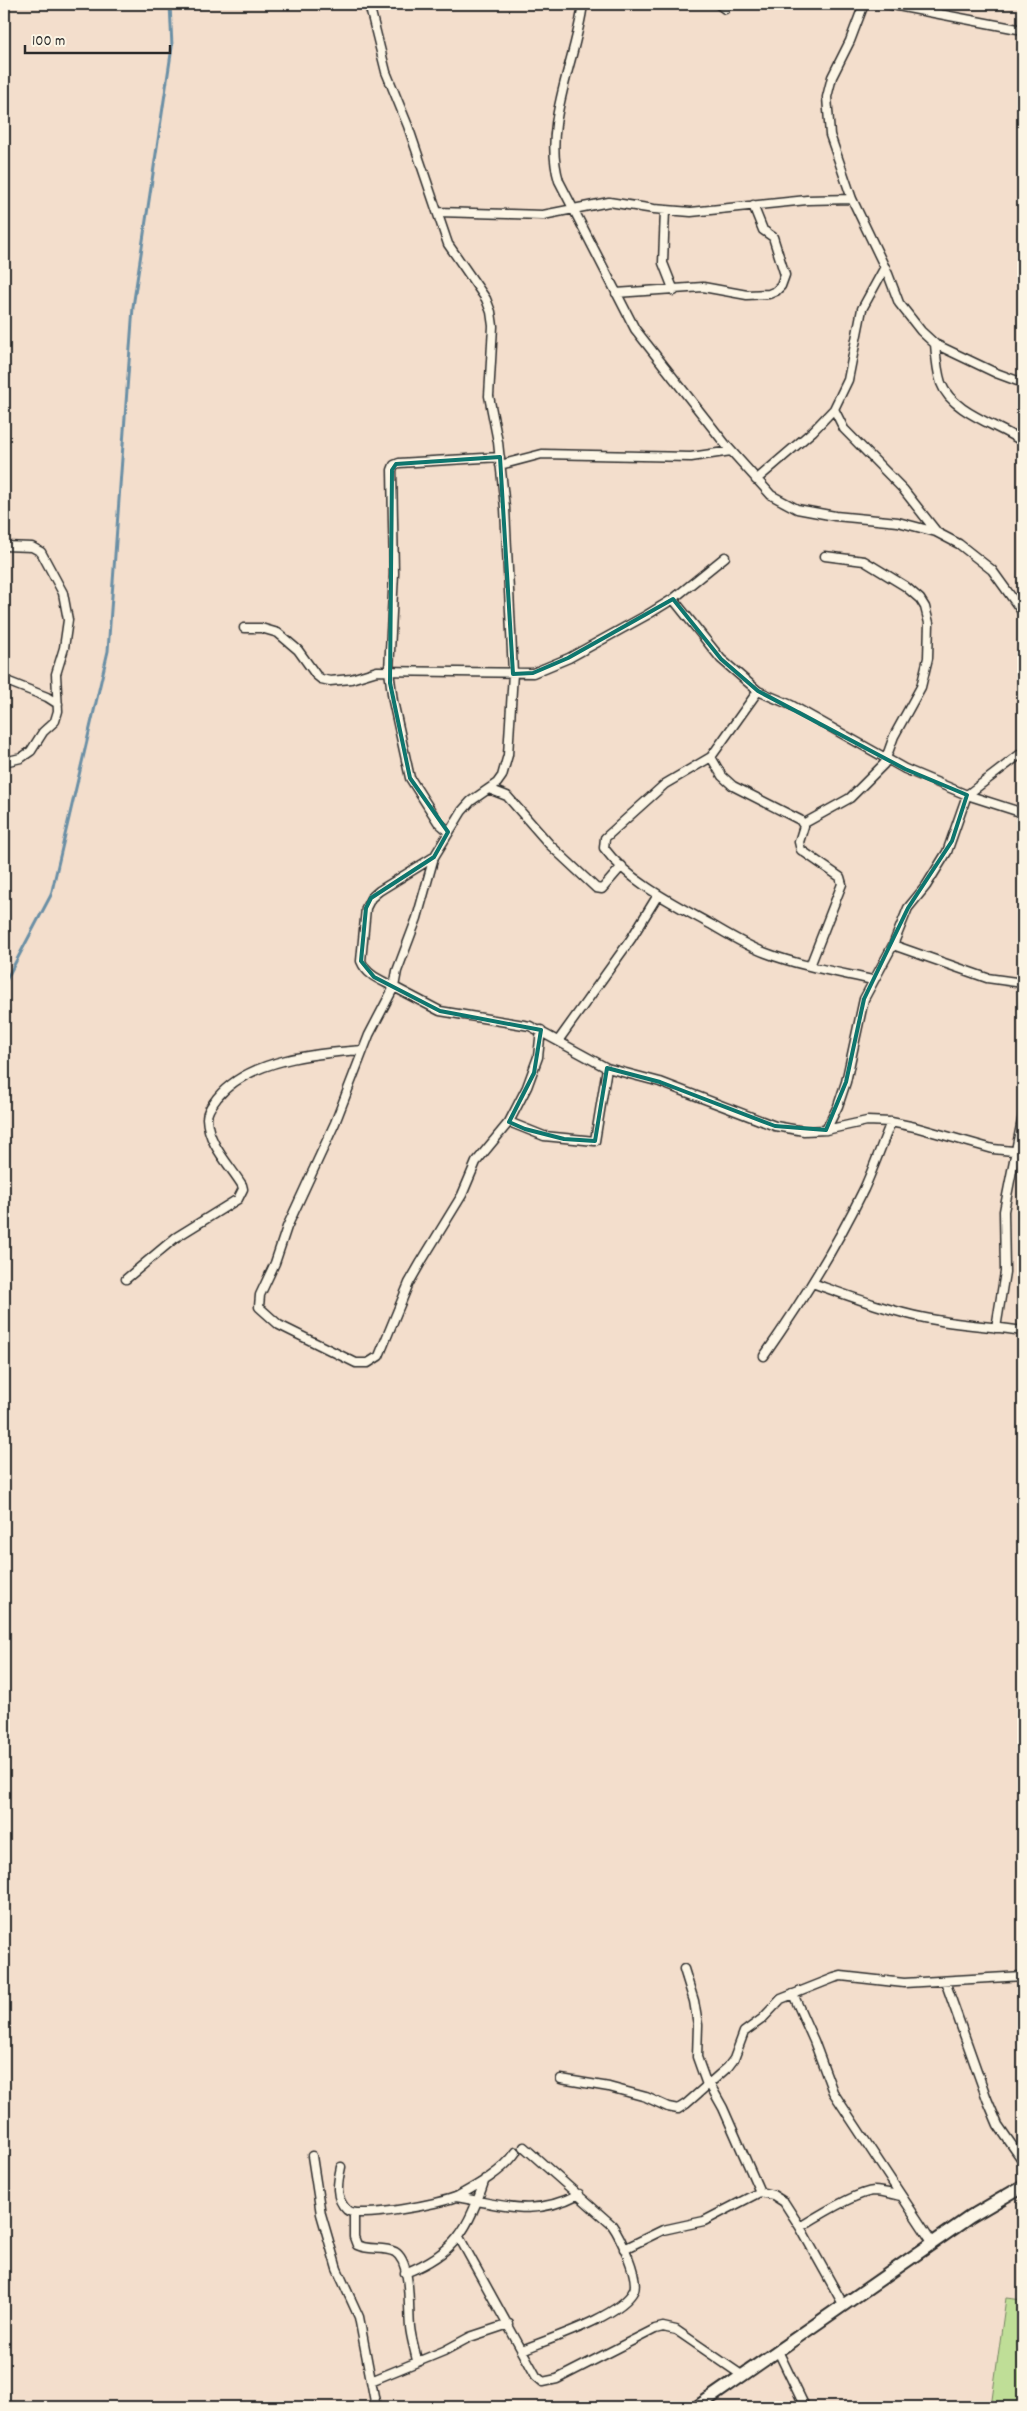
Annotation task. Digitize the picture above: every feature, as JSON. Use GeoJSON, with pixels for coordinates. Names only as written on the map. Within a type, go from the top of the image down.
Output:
{"type":"FeatureCollection","features":[{"type":"Feature","properties":{"kind":"main road"},"geometry":{"type":"LineString","coordinates":[[697,2407],[778,2352],[932,2242],[1023,2186]]}},
{"type":"Feature","properties":{"kind":"street"},"geometry":{"type":"LineString","coordinates":[[368,4],[386,72],[408,126],[448,244],[486,300],[491,312],[493,326],[488,396],[500,461],[505,508],[513,673],[508,754],[502,776],[489,789],[471,801],[448,831],[434,857],[417,918],[397,971],[394,987],[363,1050],[335,1123],[287,1227],[275,1263],[258,1303],[266,1315],[278,1325],[356,1364],[368,1363],[379,1356],[405,1292],[421,1262],[462,1194],[476,1162],[509,1122],[534,1073],[541,1030]]}},
{"type":"Feature","properties":{"kind":"street"},"geometry":{"type":"LineString","coordinates":[[583,4],[580,26],[557,118],[554,152],[559,181],[635,329],[731,451],[771,495],[797,509],[835,516],[898,522],[936,532],[960,544],[986,565],[1023,613]]}},
{"type":"Feature","properties":{"kind":"street"},"geometry":{"type":"LineString","coordinates":[[718,4],[725,9]]}},
{"type":"Feature","properties":{"kind":"street"},"geometry":{"type":"LineString","coordinates":[[864,4],[850,41],[832,77],[827,97],[830,135],[852,199],[885,267],[899,303],[921,331],[935,344],[996,373],[1023,383]]}},
{"type":"Feature","properties":{"kind":"street"},"geometry":{"type":"LineString","coordinates":[[887,4],[1023,30]]}},
{"type":"Feature","properties":{"kind":"street"},"geometry":{"type":"LineString","coordinates":[[438,212],[526,216],[575,210],[609,202],[691,212],[753,205],[852,199]]}},
{"type":"Feature","properties":{"kind":"street"},"geometry":{"type":"LineString","coordinates":[[616,293],[674,291],[702,287],[747,295],[776,291],[781,286],[785,275],[773,237],[763,230],[753,205]]}},
{"type":"Feature","properties":{"kind":"street"},"geometry":{"type":"LineString","coordinates":[[664,210],[663,263],[674,291]]}},
{"type":"Feature","properties":{"kind":"street"},"geometry":{"type":"LineString","coordinates":[[756,480],[813,431],[834,409],[848,380],[862,309],[885,267]]}},
{"type":"Feature","properties":{"kind":"street"},"geometry":{"type":"LineString","coordinates":[[935,344],[938,368],[947,394],[958,405],[1023,442]]}},
{"type":"Feature","properties":{"kind":"street"},"geometry":{"type":"LineString","coordinates":[[834,409],[844,428],[903,489],[936,532]]}},
{"type":"Feature","properties":{"kind":"street"},"geometry":{"type":"LineString","coordinates":[[448,831],[435,816],[410,778],[398,731],[389,671],[394,573],[393,468],[399,463],[500,461],[542,454],[691,457],[731,451]]}},
{"type":"Feature","properties":{"kind":"street"},"geometry":{"type":"LineString","coordinates":[[4,546],[32,547],[41,552],[63,593],[68,620],[64,648],[56,674],[58,704],[55,721],[43,732],[35,747],[21,758],[4,762]]}},
{"type":"Feature","properties":{"kind":"street"},"geometry":{"type":"LineString","coordinates":[[810,966],[842,884],[838,874],[802,850],[799,842],[803,824],[850,798],[887,760],[894,736],[917,697],[925,676],[928,658],[929,623],[926,608],[905,586],[875,566],[852,558],[824,556]]}},
{"type":"Feature","properties":{"kind":"street"},"geometry":{"type":"LineString","coordinates":[[244,628],[272,630],[283,636],[298,650],[321,679],[340,680],[389,671],[533,673],[569,658],[673,599],[725,557]]}},
{"type":"Feature","properties":{"kind":"street"},"geometry":{"type":"LineString","coordinates":[[673,599],[720,659],[758,691],[791,705],[887,760],[968,795],[1023,814]]}},
{"type":"Feature","properties":{"kind":"street"},"geometry":{"type":"LineString","coordinates":[[4,680],[47,697],[58,704]]}},
{"type":"Feature","properties":{"kind":"street"},"geometry":{"type":"LineString","coordinates":[[758,691],[711,757],[665,784],[605,838],[604,848],[622,866],[658,895],[764,953],[810,966],[873,980]]}},
{"type":"Feature","properties":{"kind":"street"},"geometry":{"type":"LineString","coordinates":[[826,1130],[838,1106],[846,1082],[860,1010],[873,980],[893,945],[908,908],[926,886],[952,841],[968,795],[1023,752]]}},
{"type":"Feature","properties":{"kind":"street"},"geometry":{"type":"LineString","coordinates":[[711,757],[722,776],[733,786],[800,820],[803,824]]}},
{"type":"Feature","properties":{"kind":"street"},"geometry":{"type":"LineString","coordinates":[[489,789],[507,796],[550,845],[596,888],[601,890],[622,866]]}},
{"type":"Feature","properties":{"kind":"street"},"geometry":{"type":"LineString","coordinates":[[434,857],[379,891],[371,898],[366,908],[361,961],[363,966],[374,977],[440,1012],[518,1023],[541,1030],[607,1068],[660,1082],[775,1126],[804,1131],[826,1130],[853,1123],[891,1122],[915,1126],[993,1149],[1020,1152]]}},
{"type":"Feature","properties":{"kind":"street"},"geometry":{"type":"LineString","coordinates":[[558,1041],[631,939],[658,895]]}},
{"type":"Feature","properties":{"kind":"street"},"geometry":{"type":"LineString","coordinates":[[893,945],[987,978],[1023,983]]}},
{"type":"Feature","properties":{"kind":"street"},"geometry":{"type":"LineString","coordinates":[[126,1279],[175,1238],[219,1212],[242,1193],[242,1185],[218,1151],[208,1124],[207,1116],[211,1106],[223,1091],[249,1074],[292,1059],[317,1054],[363,1050]]}},
{"type":"Feature","properties":{"kind":"street"},"geometry":{"type":"LineString","coordinates":[[509,1122],[544,1136],[595,1142],[607,1068]]}},
{"type":"Feature","properties":{"kind":"street"},"geometry":{"type":"LineString","coordinates":[[996,1328],[1005,1272],[1004,1211],[1020,1152],[1023,1115]]}},
{"type":"Feature","properties":{"kind":"street"},"geometry":{"type":"LineString","coordinates":[[764,1356],[812,1283],[864,1189],[891,1122]]}},
{"type":"Feature","properties":{"kind":"street"},"geometry":{"type":"LineString","coordinates":[[812,1283],[885,1308],[925,1318],[978,1328],[1023,1331]]}},
{"type":"Feature","properties":{"kind":"street"},"geometry":{"type":"LineString","coordinates":[[684,1969],[694,2001],[698,2025],[698,2058],[708,2084],[723,2108],[760,2192]]}},
{"type":"Feature","properties":{"kind":"street"},"geometry":{"type":"LineString","coordinates":[[561,2079],[609,2087],[646,2098],[668,2108],[678,2109],[686,2104],[734,2059],[744,2032],[762,2019],[781,1999],[793,1994],[841,1976],[904,1983],[1023,1976]]}},
{"type":"Feature","properties":{"kind":"street"},"geometry":{"type":"LineString","coordinates":[[945,1981],[987,2099],[998,2124],[1023,2161]]}},
{"type":"Feature","properties":{"kind":"street"},"geometry":{"type":"LineString","coordinates":[[793,1994],[814,2041],[833,2092],[932,2242]]}},
{"type":"Feature","properties":{"kind":"street"},"geometry":{"type":"LineString","coordinates":[[522,2350],[599,2320],[630,2295],[634,2288],[634,2279],[624,2249],[612,2225],[524,2147]]}},
{"type":"Feature","properties":{"kind":"street"},"geometry":{"type":"LineString","coordinates":[[341,2167],[338,2193],[341,2203],[347,2210],[354,2214],[385,2212],[456,2197],[508,2163],[516,2152]]}},
{"type":"Feature","properties":{"kind":"street"},"geometry":{"type":"LineString","coordinates":[[312,2156],[321,2214],[338,2269],[359,2317],[376,2407]]}},
{"type":"Feature","properties":{"kind":"street"},"geometry":{"type":"LineString","coordinates":[[405,2273],[426,2265],[440,2256],[460,2237],[485,2179]]}},
{"type":"Feature","properties":{"kind":"street"},"geometry":{"type":"LineString","coordinates":[[800,2227],[823,2212],[866,2193],[874,2191],[901,2196]]}},
{"type":"Feature","properties":{"kind":"street"},"geometry":{"type":"LineString","coordinates":[[624,2249],[663,2230],[704,2221],[760,2192],[780,2198],[800,2227],[843,2304]]}},
{"type":"Feature","properties":{"kind":"street"},"geometry":{"type":"LineString","coordinates":[[456,2197],[525,2209],[560,2204],[579,2194]]}},
{"type":"Feature","properties":{"kind":"street"},"geometry":{"type":"LineString","coordinates":[[354,2214],[354,2237],[357,2245],[362,2248],[395,2252],[400,2257],[410,2301],[410,2325],[417,2361]]}},
{"type":"Feature","properties":{"kind":"street"},"geometry":{"type":"LineString","coordinates":[[460,2237],[536,2376],[543,2382],[549,2382],[605,2356],[655,2329],[663,2327],[676,2330],[743,2376]]}},
{"type":"Feature","properties":{"kind":"street"},"geometry":{"type":"LineString","coordinates":[[371,2381],[417,2361],[444,2352],[470,2336],[509,2324]]}},
{"type":"Feature","properties":{"kind":"street"},"geometry":{"type":"LineString","coordinates":[[778,2352],[805,2407]]}},
{"type":"Feature","properties":{"kind":"highlighted area"},"geometry":{"type":"Polygon","coordinates":[[[500,457],[513,674],[533,673],[568,658],[673,599],[721,659],[758,691],[905,769],[967,795],[952,841],[908,908],[864,999],[846,1082],[826,1130],[775,1126],[660,1082],[607,1068],[595,1141],[564,1139],[525,1129],[509,1122],[534,1073],[541,1030],[440,1011],[374,977],[361,961],[366,908],[371,898],[434,857],[448,832],[410,778],[390,683],[392,470],[396,464],[500,457]]]}},
{"type":"Feature","properties":{"kind":"green space"},"geometry":{"type":"Polygon","coordinates":[[[1006,2298],[1023,2300],[1023,2407],[991,2407],[1006,2298]]]}},
{"type":"Feature","properties":{"kind":"waterway"},"geometry":{"type":"LineString","coordinates":[[4,984],[51,895],[108,651],[133,307],[172,47],[170,4]]}}]}
